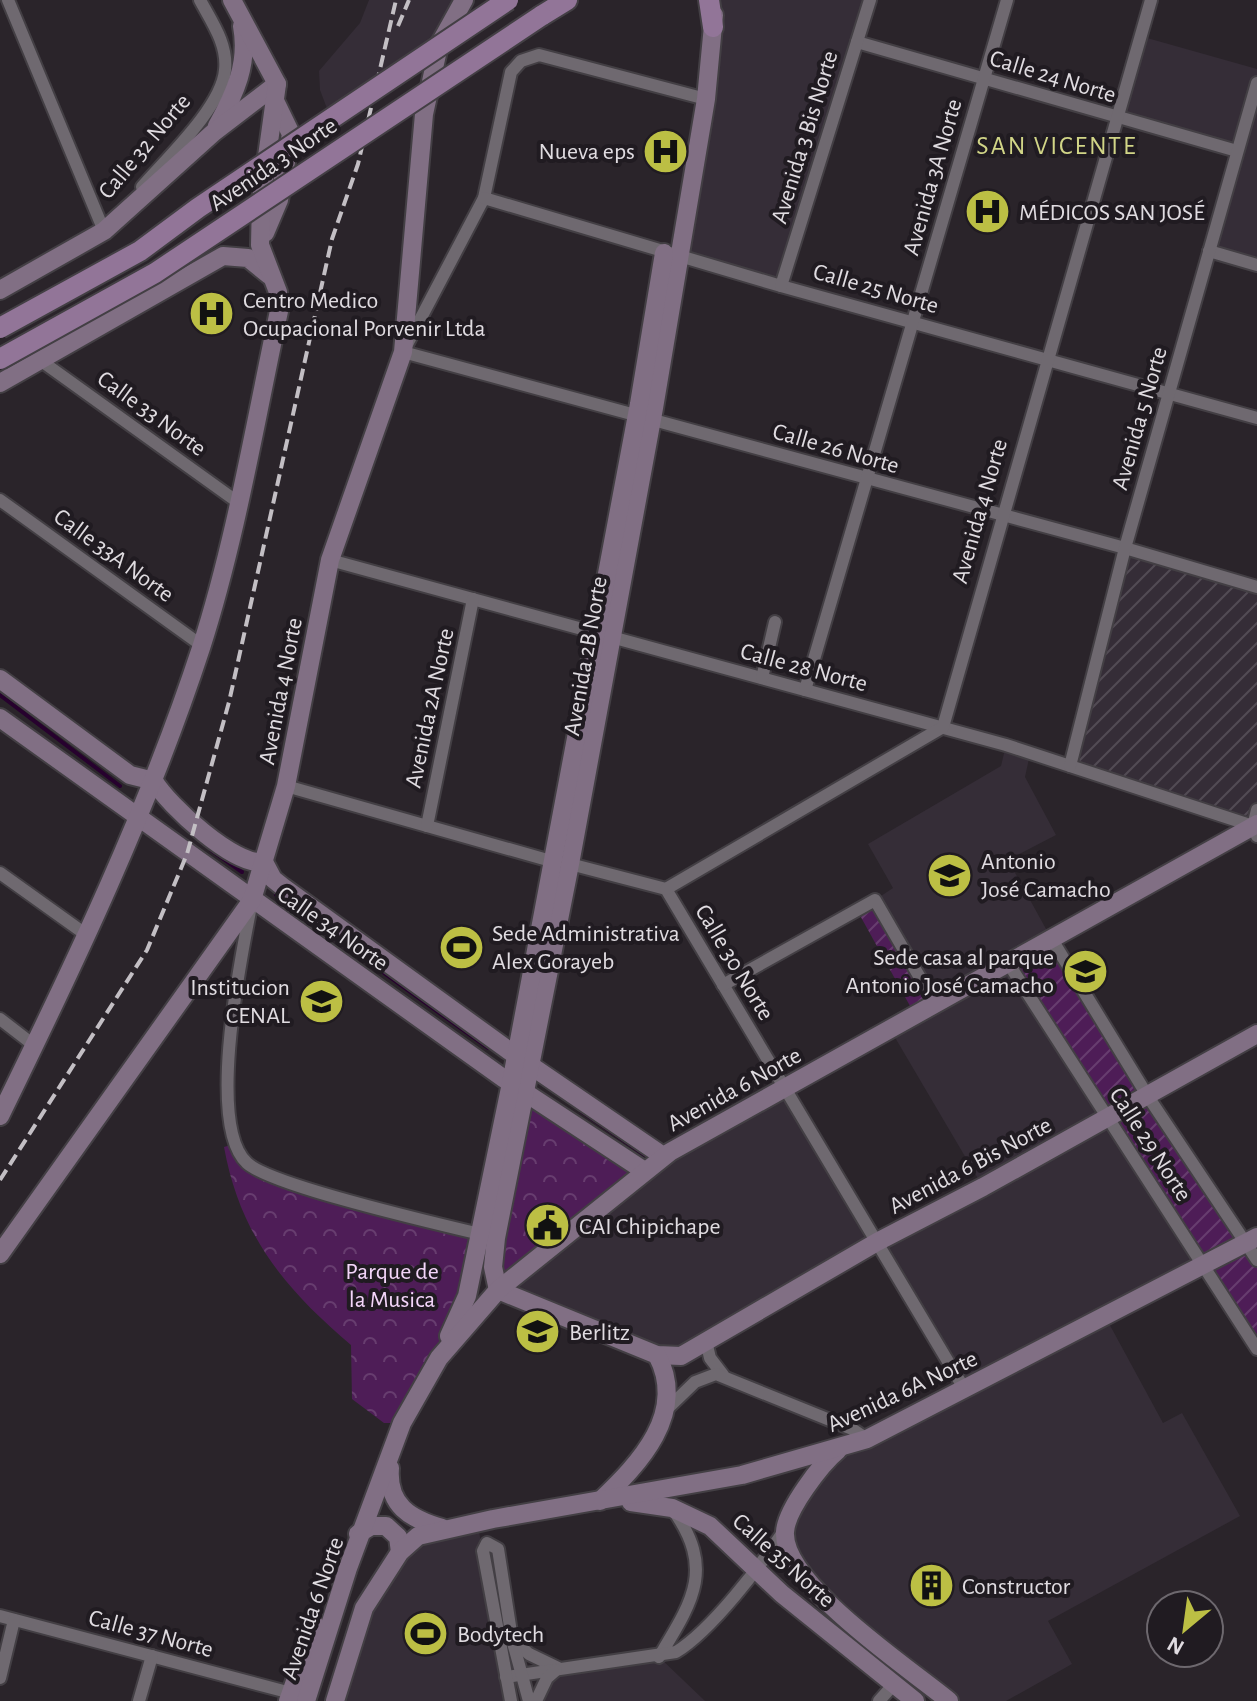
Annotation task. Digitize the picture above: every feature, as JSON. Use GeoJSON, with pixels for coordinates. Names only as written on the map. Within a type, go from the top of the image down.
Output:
{"type":"FeatureCollection","features":[{"type":"Feature","properties":{"kind":"main road","name":"Avenida 3 Norte"},"geometry":{"type":"LineString","coordinates":[[0,328],[140,251],[211,199],[508,0]]}},
{"type":"Feature","properties":{"kind":"main road","name":"Avenida 3 Norte"},"geometry":{"type":"LineString","coordinates":[[0,359],[167,265],[567,0]]}},
{"type":"Feature","properties":{"kind":"main road"},"geometry":{"type":"LineString","coordinates":[[712,0],[713,27]]}},
{"type":"Feature","properties":{"kind":"street"},"geometry":{"type":"LineString","coordinates":[[4,0],[104,231]]}},
{"type":"Feature","properties":{"kind":"street","name":"Calle 32 Norte"},"geometry":{"type":"LineString","coordinates":[[104,231],[192,129],[224,79],[225,57],[220,37],[200,0]]}},
{"type":"Feature","properties":{"kind":"street","name":"Avenida 4 Norte"},"geometry":{"type":"LineString","coordinates":[[0,1254],[252,900],[286,786],[330,560],[403,352],[424,114],[445,31],[464,0]]}},
{"type":"Feature","properties":{"kind":"street","name":"Avenida 3 Bis Norte"},"geometry":{"type":"LineString","coordinates":[[781,286],[870,0]]}},
{"type":"Feature","properties":{"kind":"street","name":"Avenida 3A Norte"},"geometry":{"type":"LineString","coordinates":[[805,690],[1007,0]]}},
{"type":"Feature","properties":{"kind":"street","name":"Avenida 4 Norte"},"geometry":{"type":"LineString","coordinates":[[943,727],[1151,0]]}},
{"type":"Feature","properties":{"kind":"street"},"geometry":{"type":"LineString","coordinates":[[214,132],[234,96],[243,68],[244,38],[235,5]]}},
{"type":"Feature","properties":{"kind":"street"},"geometry":{"type":"LineString","coordinates":[[0,1116],[88,936],[154,781],[201,645],[239,503],[279,311],[273,279],[260,245],[261,200],[276,94],[235,5]]}},
{"type":"Feature","properties":{"kind":"street","name":"Avenida 2B Norte"},"geometry":{"type":"LineString","coordinates":[[523,1061],[570,864],[604,635],[672,255],[706,99],[713,27]]}},
{"type":"Feature","properties":{"kind":"street","name":"Calle 24 Norte"},"geometry":{"type":"LineString","coordinates":[[857,42],[1237,151]]}},
{"type":"Feature","properties":{"kind":"street"},"geometry":{"type":"LineString","coordinates":[[403,352],[484,198],[511,72],[521,61],[539,55],[706,99]]}},
{"type":"Feature","properties":{"kind":"street","name":"Avenida 5 Norte"},"geometry":{"type":"LineString","coordinates":[[1070,766],[1125,548],[1257,83]]}},
{"type":"Feature","properties":{"kind":"street"},"geometry":{"type":"LineString","coordinates":[[0,290],[104,231],[214,132],[276,94]]}},
{"type":"Feature","properties":{"kind":"street","name":"Calle 25 Norte"},"geometry":{"type":"LineString","coordinates":[[484,198],[672,255],[1257,418]]}},
{"type":"Feature","properties":{"kind":"street"},"geometry":{"type":"LineString","coordinates":[[1209,251],[1257,265]]}},
{"type":"Feature","properties":{"kind":"street"},"geometry":{"type":"LineString","coordinates":[[0,383],[223,256],[255,261],[273,279]]}},
{"type":"Feature","properties":{"kind":"street","name":"Calle 26 Norte"},"geometry":{"type":"LineString","coordinates":[[403,352],[1125,548],[1257,587]]}},
{"type":"Feature","properties":{"kind":"street","name":"Calle 33 Norte"},"geometry":{"type":"LineString","coordinates":[[40,360],[239,503]]}},
{"type":"Feature","properties":{"kind":"street","name":"Calle 33A Norte"},"geometry":{"type":"LineString","coordinates":[[0,500],[201,645]]}},
{"type":"Feature","properties":{"kind":"street","name":"Calle 28 Norte"},"geometry":{"type":"LineString","coordinates":[[330,560],[943,727],[1256,824]]}},
{"type":"Feature","properties":{"kind":"street","name":"Avenida 2A Norte"},"geometry":{"type":"LineString","coordinates":[[427,826],[473,599]]}},
{"type":"Feature","properties":{"kind":"street"},"geometry":{"type":"LineString","coordinates":[[762,678],[775,622]]}},
{"type":"Feature","properties":{"kind":"street","name":"Avenida 2B Norte"},"geometry":{"type":"LineString","coordinates":[[498,1290],[493,1267],[496,1238],[551,861],[604,635]]}},
{"type":"Feature","properties":{"kind":"street"},"geometry":{"type":"LineString","coordinates":[[0,679],[130,775],[154,781],[170,804],[247,860],[264,862]]}},
{"type":"Feature","properties":{"kind":"street","name":"Calle 34 Norte"},"geometry":{"type":"LineString","coordinates":[[0,718],[518,1088],[643,1170]]}},
{"type":"Feature","properties":{"kind":"street"},"geometry":{"type":"LineString","coordinates":[[666,889],[943,727]]}},
{"type":"Feature","properties":{"kind":"street"},"geometry":{"type":"LineString","coordinates":[[286,786],[551,861]]}},
{"type":"Feature","properties":{"kind":"street","name":"Avenida 6 Norte"},"geometry":{"type":"LineString","coordinates":[[295,1698],[321,1647],[402,1423],[439,1358],[498,1290],[663,1156],[933,1001],[1008,963],[1256,824]]}},
{"type":"Feature","properties":{"kind":"street","name":"Calle 34 Norte"},"geometry":{"type":"LineString","coordinates":[[264,862],[273,879],[283,887],[523,1061],[663,1156]]}},
{"type":"Feature","properties":{"kind":"street","name":"Calle 30 Norte"},"geometry":{"type":"LineString","coordinates":[[570,864],[666,889],[965,1390]]}},
{"type":"Feature","properties":{"kind":"street"},"geometry":{"type":"LineString","coordinates":[[0,873],[88,936]]}},
{"type":"Feature","properties":{"kind":"street"},"geometry":{"type":"LineString","coordinates":[[252,900],[227,1072],[229,1129],[235,1147],[246,1162],[280,1180],[480,1234]]}},
{"type":"Feature","properties":{"kind":"street"},"geometry":{"type":"LineString","coordinates":[[723,985],[875,900],[933,1001]]}},
{"type":"Feature","properties":{"kind":"street","name":"Calle 29 Norte"},"geometry":{"type":"LineString","coordinates":[[1051,938],[1147,1095],[1251,1240],[1257,1260]]}},
{"type":"Feature","properties":{"kind":"street","name":"Calle 29 Norte"},"geometry":{"type":"LineString","coordinates":[[1008,963],[1257,1349]]}},
{"type":"Feature","properties":{"kind":"street"},"geometry":{"type":"LineString","coordinates":[[0,1019],[35,1046]]}},
{"type":"Feature","properties":{"kind":"street","name":"Avenida 6 Bis Norte"},"geometry":{"type":"LineString","coordinates":[[657,1355],[681,1356],[877,1242],[1257,1034]]}},
{"type":"Feature","properties":{"kind":"street","name":"Avenida 2B Norte"},"geometry":{"type":"LineString","coordinates":[[439,1358],[467,1296],[518,1088]]}},
{"type":"Feature","properties":{"kind":"street","name":"Avenida 6A Norte"},"geometry":{"type":"LineString","coordinates":[[446,1529],[742,1475],[840,1449],[867,1439],[965,1390],[1251,1240]]}},
{"type":"Feature","properties":{"kind":"street"},"geometry":{"type":"LineString","coordinates":[[498,1290],[657,1355],[666,1379],[665,1411],[657,1434],[645,1454],[600,1501]]}},
{"type":"Feature","properties":{"kind":"street"},"geometry":{"type":"LineString","coordinates":[[706,1341],[710,1358],[723,1375],[852,1429],[867,1439]]}},
{"type":"Feature","properties":{"kind":"street"},"geometry":{"type":"LineString","coordinates":[[665,1411],[699,1379],[723,1375]]}},
{"type":"Feature","properties":{"kind":"street"},"geometry":{"type":"LineString","coordinates":[[506,1677],[659,1657],[685,1647],[757,1568],[784,1531],[809,1481],[840,1449]]}},
{"type":"Feature","properties":{"kind":"street"},"geometry":{"type":"LineString","coordinates":[[393,1453],[389,1479],[396,1502],[413,1519],[446,1529]]}},
{"type":"Feature","properties":{"kind":"street","name":"Calle 35 Norte"},"geometry":{"type":"LineString","coordinates":[[600,1501],[672,1508],[710,1526],[782,1594],[915,1701]]}},
{"type":"Feature","properties":{"kind":"street"},"geometry":{"type":"LineString","coordinates":[[659,1657],[687,1611],[698,1570],[695,1549],[672,1508]]}},
{"type":"Feature","properties":{"kind":"street"},"geometry":{"type":"LineString","coordinates":[[364,1529],[386,1526],[398,1537],[400,1552]]}},
{"type":"Feature","properties":{"kind":"street","name":"Avenida 6 Norte"},"geometry":{"type":"LineString","coordinates":[[295,1698],[303,1660],[337,1563],[352,1540],[364,1529]]}},
{"type":"Feature","properties":{"kind":"street","name":"Avenida 6 Norte"},"geometry":{"type":"LineString","coordinates":[[335,1701],[364,1608],[400,1552],[418,1536],[446,1529]]}},
{"type":"Feature","properties":{"kind":"street","name":"Calle 35 Norte"},"geometry":{"type":"LineString","coordinates":[[784,1531],[791,1560],[807,1584],[949,1701]]}},
{"type":"Feature","properties":{"kind":"street"},"geometry":{"type":"LineString","coordinates":[[511,1701],[483,1551],[487,1543],[498,1549],[512,1639],[529,1701]]}},
{"type":"Feature","properties":{"kind":"street","name":"Calle 37 Norte"},"geometry":{"type":"LineString","coordinates":[[0,1616],[295,1698]]}},
{"type":"Feature","properties":{"kind":"street"},"geometry":{"type":"LineString","coordinates":[[0,1678],[14,1620]]}},
{"type":"Feature","properties":{"kind":"street"},"geometry":{"type":"LineString","coordinates":[[512,1639],[529,1654],[558,1668]]}},
{"type":"Feature","properties":{"kind":"street"},"geometry":{"type":"LineString","coordinates":[[303,1660],[321,1647]]}},
{"type":"Feature","properties":{"kind":"street"},"geometry":{"type":"LineString","coordinates":[[139,1701],[152,1656]]}},
{"type":"Feature","properties":{"kind":"street"},"geometry":{"type":"LineString","coordinates":[[536,1701],[547,1678],[558,1668]]}},
{"type":"Feature","properties":{"kind":"street"},"geometry":{"type":"LineString","coordinates":[[879,1701],[894,1684]]}},
{"type":"Feature","properties":{"kind":"shaded area"},"geometry":{"type":"Polygon","coordinates":[[[369,0],[464,0],[445,31],[331,119],[320,90],[319,71],[360,23],[369,0]]]}},
{"type":"Feature","properties":{"kind":"shaded area"},"geometry":{"type":"Polygon","coordinates":[[[714,0],[870,0],[781,286],[679,257],[714,0]]]}},
{"type":"Feature","properties":{"kind":"shaded area"},"geometry":{"type":"Polygon","coordinates":[[[1140,36],[1257,69],[1257,265],[1209,251],[1237,151],[1118,119],[1140,36]]]}},
{"type":"Feature","properties":{"kind":"shaded area"},"geometry":{"type":"Polygon","coordinates":[[[1125,548],[1257,587],[1257,810],[1253,826],[1070,766],[1125,548]]]}},
{"type":"Feature","properties":{"kind":"shaded area"},"geometry":{"type":"Polygon","coordinates":[[[1006,745],[1030,754],[1025,777],[1056,835],[1008,860],[1051,938],[1203,1266],[1106,1318],[1163,1423],[1182,1413],[1240,1516],[1048,1621],[1072,1664],[1006,1701],[949,1701],[819,1596],[784,1531],[823,1463],[964,1390],[877,1243],[681,1356],[498,1290],[643,1170],[785,1088],[877,1242],[983,1187],[890,1029],[926,1009],[875,900],[893,888],[868,844],[1001,766],[1006,745]]]}},
{"type":"Feature","properties":{"kind":"shaded area"},"geometry":{"type":"Polygon","coordinates":[[[477,1521],[511,1701],[335,1701],[354,1631],[400,1552],[477,1521]]]}},
{"type":"Feature","properties":{"kind":"shaded area"},"geometry":{"type":"Polygon","coordinates":[[[659,1657],[705,1701],[537,1701],[551,1673],[659,1657]]]}},
{"type":"Feature","properties":{"kind":"green space"},"geometry":{"type":"Polygon","coordinates":[[[875,900],[930,995],[915,1015],[857,910],[875,900]]]}},
{"type":"Feature","properties":{"kind":"green space"},"geometry":{"type":"Polygon","coordinates":[[[1051,938],[1257,1260],[1257,1349],[1008,963],[1051,938]]]}},
{"type":"Feature","properties":{"kind":"green space"},"geometry":{"type":"Polygon","coordinates":[[[525,1093],[643,1170],[498,1290],[525,1093]]]}},
{"type":"Feature","properties":{"kind":"green space","name":"Parque de la Musica"},"geometry":{"type":"Polygon","coordinates":[[[231,1145],[263,1173],[480,1234],[467,1296],[402,1423],[384,1423],[352,1399],[351,1345],[305,1302],[268,1258],[241,1207],[231,1178],[224,1147],[231,1145]]]}},
{"type":"Feature","properties":{"kind":"waterway"},"geometry":{"type":"LineString","coordinates":[[0,695],[120,786]]}},
{"type":"Feature","properties":{"kind":"waterway"},"geometry":{"type":"LineString","coordinates":[[211,850],[242,872]]}},
{"type":"Feature","properties":{"kind":"waterway"},"geometry":{"type":"LineString","coordinates":[[276,895],[488,1048]]}},
{"type":"Feature","properties":{"kind":"waterway"},"geometry":{"type":"LineString","coordinates":[[581,1111],[645,1155]]}},
{"type":"Feature","properties":{"kind":"railway"},"geometry":{"type":"LineString","coordinates":[[0,1180],[147,950],[187,854],[229,702],[332,239],[358,164],[396,0]]}},
{"type":"Feature","properties":{"kind":"railway"},"geometry":{"type":"LineString","coordinates":[[398,26],[409,0]]}},
{"type":"Feature","properties":{"kind":"place","name":"Nueva eps"},"geometry":{"type":"Point","coordinates":[666,151]}},
{"type":"Feature","properties":{"kind":"place","name":"MÉDICOS SAN JOSÉ"},"geometry":{"type":"Point","coordinates":[988,212]}},
{"type":"Feature","properties":{"kind":"place","name":"Centro Medico Ocupacional Porvenir Ltda"},"geometry":{"type":"Point","coordinates":[212,314]}},
{"type":"Feature","properties":{"kind":"place","name":"Antonio José Camacho"},"geometry":{"type":"Point","coordinates":[950,875]}},
{"type":"Feature","properties":{"kind":"place","name":"Sede Administrativa Alex Gorayeb"},"geometry":{"type":"Point","coordinates":[461,947]}},
{"type":"Feature","properties":{"kind":"place","name":"Sede casa al parque Antonio José Camacho"},"geometry":{"type":"Point","coordinates":[1085,971]}},
{"type":"Feature","properties":{"kind":"place","name":"Institucion CENAL"},"geometry":{"type":"Point","coordinates":[321,1001]}},
{"type":"Feature","properties":{"kind":"place","name":"CAI Chipichape"},"geometry":{"type":"Point","coordinates":[548,1226]}},
{"type":"Feature","properties":{"kind":"place","name":"Berlitz"},"geometry":{"type":"Point","coordinates":[538,1332]}},
{"type":"Feature","properties":{"kind":"place","name":"Constructor"},"geometry":{"type":"Point","coordinates":[931,1586]}},
{"type":"Feature","properties":{"kind":"place","name":"Bodytech"},"geometry":{"type":"Point","coordinates":[426,1634]}},
{"type":"Feature","properties":{"kind":"district","name":"SAN VICENTE"},"geometry":{"type":"Point","coordinates":[1057,145]}}]}
